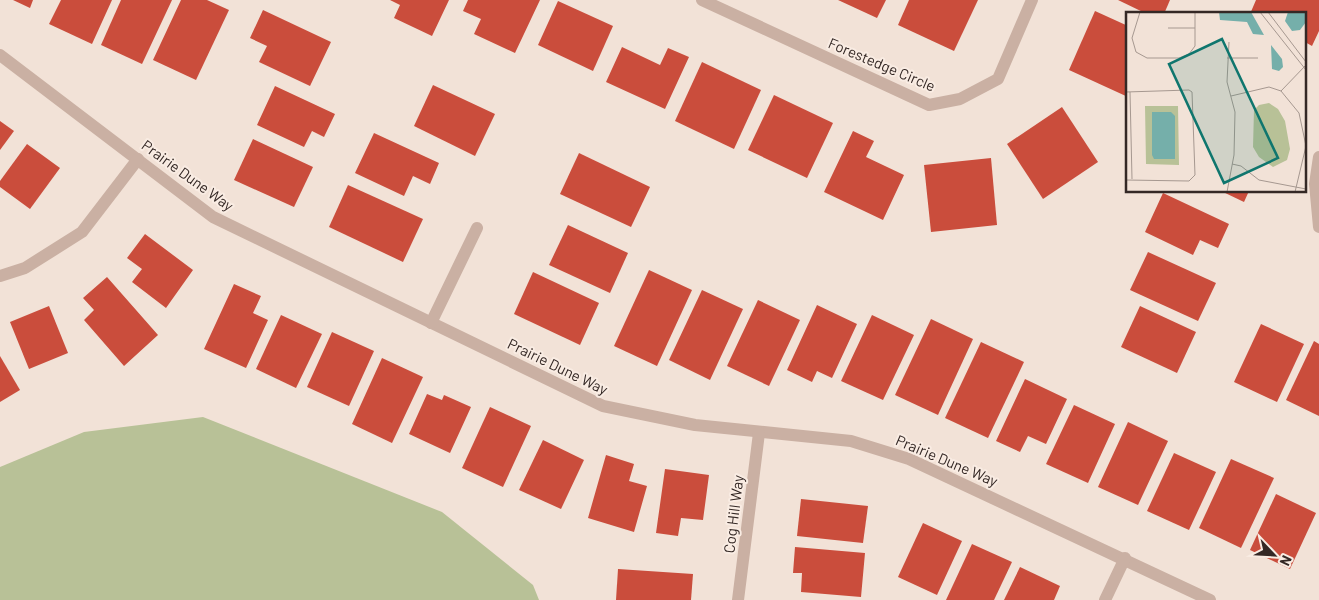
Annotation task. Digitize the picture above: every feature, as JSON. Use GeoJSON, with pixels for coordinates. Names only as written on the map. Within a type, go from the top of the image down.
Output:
{"type":"FeatureCollection","features":[{"type":"Feature","properties":{"kind":"street","name":"Forestedge Circle"},"geometry":{"type":"LineString","coordinates":[[702,0],[929,105],[960,99],[998,79],[1032,0]]}},
{"type":"Feature","properties":{"kind":"street","name":"Prairie Dune Way"},"geometry":{"type":"LineString","coordinates":[[0,55],[213,217],[603,406],[694,425],[851,442],[909,459],[1125,558],[1210,600]]}},
{"type":"Feature","properties":{"kind":"street"},"geometry":{"type":"LineString","coordinates":[[1319,157],[1315,184],[1319,227]]}},
{"type":"Feature","properties":{"kind":"street"},"geometry":{"type":"LineString","coordinates":[[0,276],[24,268],[82,232],[138,159]]}},
{"type":"Feature","properties":{"kind":"street"},"geometry":{"type":"LineString","coordinates":[[431,322],[477,228]]}},
{"type":"Feature","properties":{"kind":"street","name":"Cog Hill Way"},"geometry":{"type":"LineString","coordinates":[[738,600],[759,433]]}},
{"type":"Feature","properties":{"kind":"street"},"geometry":{"type":"LineString","coordinates":[[1105,600],[1125,558]]}},
{"type":"Feature","properties":{"kind":"green space"},"geometry":{"type":"Polygon","coordinates":[[[203,417],[442,512],[533,585],[539,600],[0,600],[0,467],[84,432],[203,417]]]}},
{"type":"Feature","properties":{"kind":"building"},"geometry":{"type":"Polygon","coordinates":[[[13,0],[33,0],[30,8],[13,0]]]}},
{"type":"Feature","properties":{"kind":"building"},"geometry":{"type":"Polygon","coordinates":[[[61,0],[112,0],[92,44],[49,24],[61,0]]]}},
{"type":"Feature","properties":{"kind":"building"},"geometry":{"type":"Polygon","coordinates":[[[121,0],[172,0],[142,64],[101,45],[121,0]]]}},
{"type":"Feature","properties":{"kind":"building"},"geometry":{"type":"Polygon","coordinates":[[[181,0],[207,0],[229,10],[196,80],[153,60],[181,0]]]}},
{"type":"Feature","properties":{"kind":"building"},"geometry":{"type":"Polygon","coordinates":[[[390,0],[449,0],[432,36],[394,18],[400,5],[390,0]]]}},
{"type":"Feature","properties":{"kind":"building"},"geometry":{"type":"Polygon","coordinates":[[[468,0],[540,0],[515,53],[474,34],[481,19],[463,11],[468,0]]]}},
{"type":"Feature","properties":{"kind":"building"},"geometry":{"type":"Polygon","coordinates":[[[838,0],[886,0],[877,18],[838,0]]]}},
{"type":"Feature","properties":{"kind":"building"},"geometry":{"type":"Polygon","coordinates":[[[909,0],[978,0],[954,51],[898,25],[909,0]]]}},
{"type":"Feature","properties":{"kind":"building"},"geometry":{"type":"Polygon","coordinates":[[[1118,0],[1170,0],[1165,12],[1143,12],[1118,0]]]}},
{"type":"Feature","properties":{"kind":"building"},"geometry":{"type":"Polygon","coordinates":[[[1256,0],[1319,0],[1319,31],[1312,46],[1306,43],[1306,12],[1251,12],[1256,0]]]}},
{"type":"Feature","properties":{"kind":"building"},"geometry":{"type":"Polygon","coordinates":[[[558,1],[613,26],[593,71],[538,45],[558,1]]]}},
{"type":"Feature","properties":{"kind":"building"},"geometry":{"type":"Polygon","coordinates":[[[263,10],[331,42],[310,86],[259,62],[267,46],[250,38],[263,10]]]}},
{"type":"Feature","properties":{"kind":"building"},"geometry":{"type":"Polygon","coordinates":[[[1095,11],[1126,25],[1126,96],[1069,70],[1095,11]]]}},
{"type":"Feature","properties":{"kind":"building"},"geometry":{"type":"Polygon","coordinates":[[[622,47],[660,65],[668,48],[689,57],[665,109],[606,82],[622,47]]]}},
{"type":"Feature","properties":{"kind":"building"},"geometry":{"type":"Polygon","coordinates":[[[702,62],[761,90],[734,149],[675,121],[702,62]]]}},
{"type":"Feature","properties":{"kind":"building"},"geometry":{"type":"Polygon","coordinates":[[[433,85],[495,114],[475,156],[414,126],[433,85]]]}},
{"type":"Feature","properties":{"kind":"building"},"geometry":{"type":"Polygon","coordinates":[[[275,86],[335,114],[324,137],[312,131],[304,147],[257,125],[275,86]]]}},
{"type":"Feature","properties":{"kind":"building"},"geometry":{"type":"Polygon","coordinates":[[[774,95],[833,123],[807,178],[748,150],[774,95]]]}},
{"type":"Feature","properties":{"kind":"building"},"geometry":{"type":"Polygon","coordinates":[[[1062,107],[1098,162],[1043,199],[1007,144],[1062,107]]]}},
{"type":"Feature","properties":{"kind":"building"},"geometry":{"type":"Polygon","coordinates":[[[0,121],[14,131],[0,150],[0,121]]]}},
{"type":"Feature","properties":{"kind":"building"},"geometry":{"type":"Polygon","coordinates":[[[853,131],[874,141],[866,157],[904,175],[883,220],[824,192],[853,131]]]}},
{"type":"Feature","properties":{"kind":"building"},"geometry":{"type":"Polygon","coordinates":[[[374,133],[439,163],[430,184],[413,176],[404,196],[355,173],[374,133]]]}},
{"type":"Feature","properties":{"kind":"building"},"geometry":{"type":"Polygon","coordinates":[[[253,139],[313,167],[294,207],[234,180],[253,139]]]}},
{"type":"Feature","properties":{"kind":"building"},"geometry":{"type":"Polygon","coordinates":[[[27,144],[60,168],[30,209],[0,187],[0,181],[27,144]]]}},
{"type":"Feature","properties":{"kind":"building"},"geometry":{"type":"Polygon","coordinates":[[[579,153],[650,187],[631,227],[560,194],[579,153]]]}},
{"type":"Feature","properties":{"kind":"building"},"geometry":{"type":"Polygon","coordinates":[[[991,158],[997,225],[931,232],[924,165],[991,158]]]}},
{"type":"Feature","properties":{"kind":"building"},"geometry":{"type":"Polygon","coordinates":[[[348,185],[423,219],[403,262],[329,227],[348,185]]]}},
{"type":"Feature","properties":{"kind":"building"},"geometry":{"type":"Polygon","coordinates":[[[1223,192],[1249,192],[1244,202],[1223,192]]]}},
{"type":"Feature","properties":{"kind":"building"},"geometry":{"type":"Polygon","coordinates":[[[1163,193],[1229,224],[1218,248],[1200,240],[1193,255],[1145,232],[1163,193]]]}},
{"type":"Feature","properties":{"kind":"building"},"geometry":{"type":"Polygon","coordinates":[[[568,225],[628,253],[610,293],[549,265],[568,225]]]}},
{"type":"Feature","properties":{"kind":"building"},"geometry":{"type":"Polygon","coordinates":[[[145,234],[193,270],[166,308],[132,282],[142,269],[127,258],[145,234]]]}},
{"type":"Feature","properties":{"kind":"building"},"geometry":{"type":"Polygon","coordinates":[[[1148,252],[1216,283],[1198,321],[1130,290],[1148,252]]]}},
{"type":"Feature","properties":{"kind":"building"},"geometry":{"type":"Polygon","coordinates":[[[649,270],[692,290],[657,366],[614,346],[649,270]]]}},
{"type":"Feature","properties":{"kind":"building"},"geometry":{"type":"Polygon","coordinates":[[[533,272],[599,303],[580,345],[514,314],[533,272]]]}},
{"type":"Feature","properties":{"kind":"building"},"geometry":{"type":"Polygon","coordinates":[[[107,277],[158,335],[124,366],[84,320],[94,310],[83,298],[107,277]]]}},
{"type":"Feature","properties":{"kind":"building"},"geometry":{"type":"Polygon","coordinates":[[[234,284],[261,296],[253,313],[268,320],[246,368],[204,349],[234,284]]]}},
{"type":"Feature","properties":{"kind":"building"},"geometry":{"type":"Polygon","coordinates":[[[702,290],[743,309],[710,380],[669,360],[702,290]]]}},
{"type":"Feature","properties":{"kind":"building"},"geometry":{"type":"Polygon","coordinates":[[[758,300],[800,320],[769,386],[727,366],[758,300]]]}},
{"type":"Feature","properties":{"kind":"building"},"geometry":{"type":"Polygon","coordinates":[[[817,305],[857,324],[832,378],[817,371],[812,382],[787,370],[817,305]]]}},
{"type":"Feature","properties":{"kind":"building"},"geometry":{"type":"Polygon","coordinates":[[[49,306],[68,353],[29,369],[10,322],[49,306]]]}},
{"type":"Feature","properties":{"kind":"building"},"geometry":{"type":"Polygon","coordinates":[[[1140,306],[1196,332],[1177,373],[1121,347],[1140,306]]]}},
{"type":"Feature","properties":{"kind":"building"},"geometry":{"type":"Polygon","coordinates":[[[281,315],[322,334],[296,388],[256,369],[281,315]]]}},
{"type":"Feature","properties":{"kind":"building"},"geometry":{"type":"Polygon","coordinates":[[[872,315],[914,335],[883,400],[841,381],[872,315]]]}},
{"type":"Feature","properties":{"kind":"building"},"geometry":{"type":"Polygon","coordinates":[[[931,319],[973,339],[938,415],[895,395],[931,319]]]}},
{"type":"Feature","properties":{"kind":"building"},"geometry":{"type":"Polygon","coordinates":[[[1261,324],[1304,344],[1277,402],[1234,382],[1261,324]]]}},
{"type":"Feature","properties":{"kind":"building"},"geometry":{"type":"Polygon","coordinates":[[[332,332],[374,351],[349,406],[307,387],[332,332]]]}},
{"type":"Feature","properties":{"kind":"building"},"geometry":{"type":"Polygon","coordinates":[[[1314,341],[1319,344],[1319,416],[1286,400],[1314,341]]]}},
{"type":"Feature","properties":{"kind":"building"},"geometry":{"type":"Polygon","coordinates":[[[981,342],[1024,362],[988,438],[945,418],[981,342]]]}},
{"type":"Feature","properties":{"kind":"building"},"geometry":{"type":"Polygon","coordinates":[[[0,356],[20,390],[0,402],[0,356]]]}},
{"type":"Feature","properties":{"kind":"building"},"geometry":{"type":"Polygon","coordinates":[[[382,358],[423,377],[392,443],[352,424],[382,358]]]}},
{"type":"Feature","properties":{"kind":"building"},"geometry":{"type":"Polygon","coordinates":[[[1025,379],[1067,399],[1046,444],[1028,436],[1020,452],[996,441],[1025,379]]]}},
{"type":"Feature","properties":{"kind":"building"},"geometry":{"type":"Polygon","coordinates":[[[427,394],[442,400],[444,395],[471,407],[450,453],[409,434],[427,394]]]}},
{"type":"Feature","properties":{"kind":"building"},"geometry":{"type":"Polygon","coordinates":[[[1074,405],[1115,424],[1088,483],[1046,464],[1074,405]]]}},
{"type":"Feature","properties":{"kind":"building"},"geometry":{"type":"Polygon","coordinates":[[[490,407],[531,426],[503,487],[462,468],[490,407]]]}},
{"type":"Feature","properties":{"kind":"building"},"geometry":{"type":"Polygon","coordinates":[[[1128,422],[1168,441],[1138,505],[1098,487],[1128,422]]]}},
{"type":"Feature","properties":{"kind":"building"},"geometry":{"type":"Polygon","coordinates":[[[543,440],[584,460],[561,509],[519,490],[543,440]]]}},
{"type":"Feature","properties":{"kind":"building"},"geometry":{"type":"Polygon","coordinates":[[[1174,453],[1216,472],[1189,530],[1147,511],[1174,453]]]}},
{"type":"Feature","properties":{"kind":"building"},"geometry":{"type":"Polygon","coordinates":[[[606,455],[634,464],[629,481],[647,486],[634,532],[588,518],[606,455]]]}},
{"type":"Feature","properties":{"kind":"building"},"geometry":{"type":"Polygon","coordinates":[[[1231,459],[1274,478],[1241,548],[1199,528],[1231,459]]]}},
{"type":"Feature","properties":{"kind":"building"},"geometry":{"type":"Polygon","coordinates":[[[665,469],[709,475],[703,520],[681,518],[678,536],[656,533],[665,469]]]}},
{"type":"Feature","properties":{"kind":"building"},"geometry":{"type":"Polygon","coordinates":[[[1276,494],[1316,513],[1290,569],[1250,550],[1276,494]]]}},
{"type":"Feature","properties":{"kind":"building"},"geometry":{"type":"Polygon","coordinates":[[[801,499],[868,506],[863,543],[797,536],[801,499]]]}},
{"type":"Feature","properties":{"kind":"building"},"geometry":{"type":"Polygon","coordinates":[[[923,523],[962,541],[937,595],[898,577],[923,523]]]}},
{"type":"Feature","properties":{"kind":"building"},"geometry":{"type":"Polygon","coordinates":[[[972,544],[1012,562],[994,600],[946,600],[972,544]]]}},
{"type":"Feature","properties":{"kind":"building"},"geometry":{"type":"Polygon","coordinates":[[[795,547],[865,553],[861,597],[801,592],[802,573],[793,573],[795,547]]]}},
{"type":"Feature","properties":{"kind":"building"},"geometry":{"type":"Polygon","coordinates":[[[1020,567],[1060,586],[1054,600],[1004,600],[1020,567]]]}},
{"type":"Feature","properties":{"kind":"building"},"geometry":{"type":"Polygon","coordinates":[[[618,569],[693,574],[691,600],[616,600],[618,569]]]}}]}
